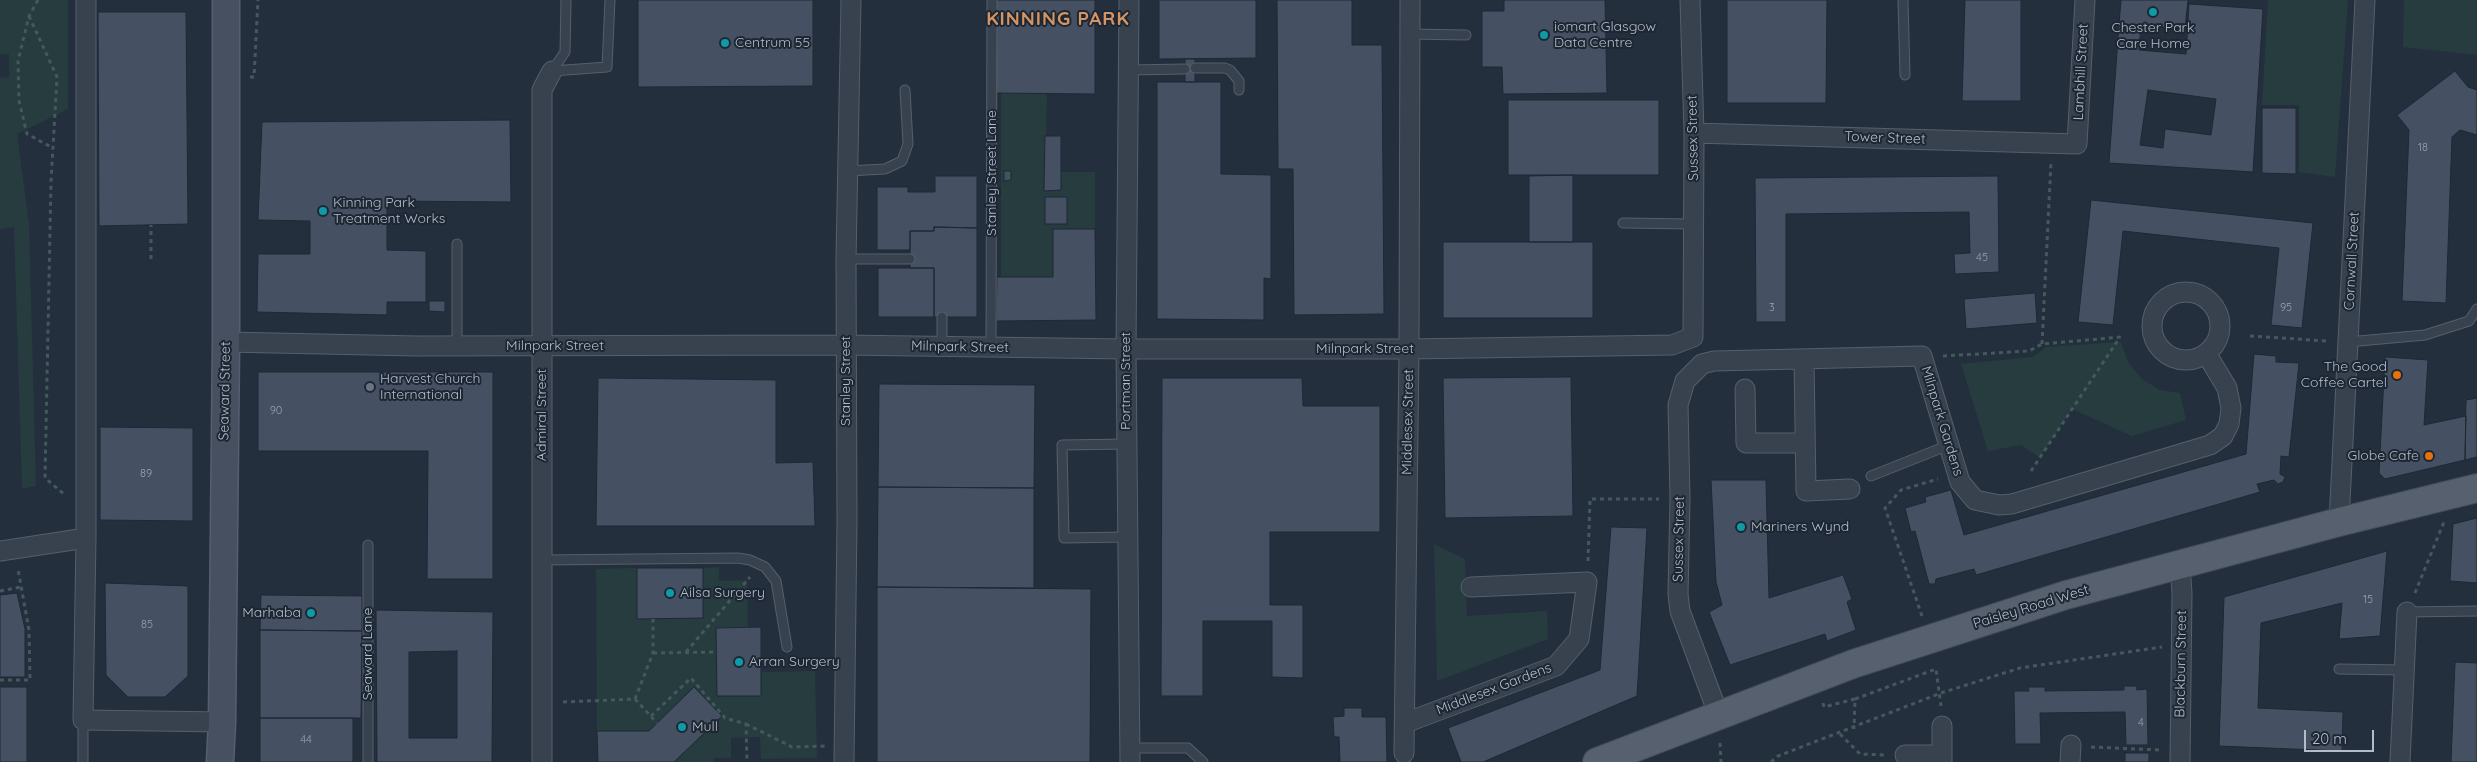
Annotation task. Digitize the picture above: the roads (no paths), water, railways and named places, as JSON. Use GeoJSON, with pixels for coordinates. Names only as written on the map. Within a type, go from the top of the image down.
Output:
{"type":"FeatureCollection","features":[{"type":"Feature","properties":{"kind":"main road","name":"Paisley Road West"},"geometry":{"type":"LineString","coordinates":[[1597,762],[1853,664],[2010,612],[2066,595],[2339,522],[2477,488]]}},
{"type":"Feature","properties":{"kind":"street"},"geometry":{"type":"LineString","coordinates":[[86,0],[86,538],[83,720],[222,722]]}},
{"type":"Feature","properties":{"kind":"street","name":"Stanley Street"},"geometry":{"type":"LineString","coordinates":[[844,754],[847,522],[845,345],[850,0]]}},
{"type":"Feature","properties":{"kind":"street","name":"Portman Street"},"geometry":{"type":"LineString","coordinates":[[1129,0],[1126,349],[1130,755]]}},
{"type":"Feature","properties":{"kind":"street","name":"Middlesex Street"},"geometry":{"type":"LineString","coordinates":[[1404,753],[1409,349],[1410,0]]}},
{"type":"Feature","properties":{"kind":"street","name":"Sussex Street"},"geometry":{"type":"LineString","coordinates":[[1690,0],[1694,133],[1693,337]]}},
{"type":"Feature","properties":{"kind":"street","name":"Lambhill Street"},"geometry":{"type":"LineString","coordinates":[[2077,144],[2085,0]]}},
{"type":"Feature","properties":{"kind":"street","name":"Cornwall Street"},"geometry":{"type":"LineString","coordinates":[[2339,522],[2365,0]]}},
{"type":"Feature","properties":{"kind":"street","name":"Seaward Street"},"geometry":{"type":"LineString","coordinates":[[220,762],[222,722],[228,7]]}},
{"type":"Feature","properties":{"kind":"street","name":"Admiral Street"},"geometry":{"type":"LineString","coordinates":[[542,762],[542,90],[552,70]]}},
{"type":"Feature","properties":{"kind":"street","name":"Tower Street"},"geometry":{"type":"LineString","coordinates":[[1694,133],[2077,144]]}},
{"type":"Feature","properties":{"kind":"street","name":"Milnpark Street"},"geometry":{"type":"LineString","coordinates":[[226,342],[457,346],[845,345],[1126,349],[1409,349],[1672,345],[1693,337]]}},
{"type":"Feature","properties":{"kind":"street","name":"Milnpark Gardens"},"geometry":{"type":"LineString","coordinates":[[1702,364],[1714,360],[1922,356],[1960,482],[1975,500],[1999,506],[2012,504],[2210,445],[2223,436],[2229,424],[2231,408],[2227,388],[2206,354]]}},
{"type":"Feature","properties":{"kind":"street"},"geometry":{"type":"LineString","coordinates":[[1804,359],[1806,491],[1850,489]]}},
{"type":"Feature","properties":{"kind":"street","name":"Sussex Street"},"geometry":{"type":"LineString","coordinates":[[1702,364],[1685,381],[1678,405],[1680,498],[1679,603],[1719,716]]}},
{"type":"Feature","properties":{"kind":"street"},"geometry":{"type":"LineString","coordinates":[[1745,388],[1746,443],[1805,443]]}},
{"type":"Feature","properties":{"kind":"street"},"geometry":{"type":"LineString","coordinates":[[7,550],[86,538]]}},
{"type":"Feature","properties":{"kind":"street","name":"Blackburn Street"},"geometry":{"type":"LineString","coordinates":[[2180,566],[2180,757]]}},
{"type":"Feature","properties":{"kind":"street","name":"Middlesex Gardens"},"geometry":{"type":"LineString","coordinates":[[1405,723],[1556,666],[1579,639],[1587,582],[1471,587]]}},
{"type":"Feature","properties":{"kind":"street"},"geometry":{"type":"LineString","coordinates":[[2400,762],[2406,612]]}},
{"type":"Feature","properties":{"kind":"street"},"geometry":{"type":"LineString","coordinates":[[1905,755],[1942,758],[1942,726]]}},
{"type":"Feature","properties":{"kind":"lane"},"geometry":{"type":"LineString","coordinates":[[552,70],[565,52],[566,0]]}},
{"type":"Feature","properties":{"kind":"lane"},"geometry":{"type":"LineString","coordinates":[[552,70],[607,67],[610,0]]}},
{"type":"Feature","properties":{"kind":"lane","name":"Stanley Street Lane"},"geometry":{"type":"LineString","coordinates":[[991,347],[992,0]]}},
{"type":"Feature","properties":{"kind":"lane"},"geometry":{"type":"LineString","coordinates":[[1903,0],[1905,75]]}},
{"type":"Feature","properties":{"kind":"lane"},"geometry":{"type":"LineString","coordinates":[[1410,34],[1466,36]]}},
{"type":"Feature","properties":{"kind":"lane"},"geometry":{"type":"LineString","coordinates":[[1128,70],[1185,68]]}},
{"type":"Feature","properties":{"kind":"lane"},"geometry":{"type":"LineString","coordinates":[[1195,68],[1225,68],[1230,70],[1239,81],[1239,90]]}},
{"type":"Feature","properties":{"kind":"lane"},"geometry":{"type":"LineString","coordinates":[[847,171],[885,169],[902,161],[908,144],[905,90]]}},
{"type":"Feature","properties":{"kind":"lane"},"geometry":{"type":"LineString","coordinates":[[1623,223],[1693,224]]}},
{"type":"Feature","properties":{"kind":"lane"},"geometry":{"type":"LineString","coordinates":[[457,244],[457,346]]}},
{"type":"Feature","properties":{"kind":"lane"},"geometry":{"type":"LineString","coordinates":[[846,259],[910,259]]}},
{"type":"Feature","properties":{"kind":"lane"},"geometry":{"type":"LineString","coordinates":[[2348,342],[2425,335],[2469,321],[2477,309]]}},
{"type":"Feature","properties":{"kind":"lane"},"geometry":{"type":"LineString","coordinates":[[942,317],[942,346]]}},
{"type":"Feature","properties":{"kind":"lane"},"geometry":{"type":"LineString","coordinates":[[1127,444],[1062,445],[1064,538],[1128,537]]}},
{"type":"Feature","properties":{"kind":"lane"},"geometry":{"type":"LineString","coordinates":[[1872,476],[1950,445]]}},
{"type":"Feature","properties":{"kind":"lane","name":"Seaward Lane"},"geometry":{"type":"LineString","coordinates":[[368,545],[368,762]]}},
{"type":"Feature","properties":{"kind":"lane"},"geometry":{"type":"LineString","coordinates":[[542,560],[738,558],[760,565],[765,567],[776,581],[787,647]]}},
{"type":"Feature","properties":{"kind":"lane"},"geometry":{"type":"LineString","coordinates":[[2406,612],[2477,611]]}},
{"type":"Feature","properties":{"kind":"lane"},"geometry":{"type":"LineString","coordinates":[[2339,669],[2404,670]]}},
{"type":"Feature","properties":{"kind":"lane"},"geometry":{"type":"LineString","coordinates":[[83,720],[83,762]]}},
{"type":"Feature","properties":{"kind":"lane"},"geometry":{"type":"LineString","coordinates":[[1130,755],[1188,748],[1203,762]]}},
{"type":"Feature","properties":{"kind":"place","name":"Chester Park Care Home"},"geometry":{"type":"Point","coordinates":[2153,12]}},
{"type":"Feature","properties":{"kind":"place","name":"iomart Glasgow Data Centre"},"geometry":{"type":"Point","coordinates":[1544,35]}},
{"type":"Feature","properties":{"kind":"place","name":"Centrum 55"},"geometry":{"type":"Point","coordinates":[725,43]}},
{"type":"Feature","properties":{"kind":"place","name":"Kinning Park Treatment Works"},"geometry":{"type":"Point","coordinates":[323,211]}},
{"type":"Feature","properties":{"kind":"place","name":"The Good Coffee Cartel"},"geometry":{"type":"Point","coordinates":[2397,375]}},
{"type":"Feature","properties":{"kind":"place","name":"Harvest Church International"},"geometry":{"type":"Point","coordinates":[370,387]}},
{"type":"Feature","properties":{"kind":"place","name":"Globe Cafe"},"geometry":{"type":"Point","coordinates":[2429,456]}},
{"type":"Feature","properties":{"kind":"place","name":"Mariners Wynd"},"geometry":{"type":"Point","coordinates":[1741,527]}},
{"type":"Feature","properties":{"kind":"place","name":"Ailsa Surgery"},"geometry":{"type":"Point","coordinates":[670,593]}},
{"type":"Feature","properties":{"kind":"place","name":"Marhaba"},"geometry":{"type":"Point","coordinates":[311,613]}},
{"type":"Feature","properties":{"kind":"place","name":"Arran Surgery"},"geometry":{"type":"Point","coordinates":[739,662]}},
{"type":"Feature","properties":{"kind":"place","name":"Mull"},"geometry":{"type":"Point","coordinates":[682,727]}},
{"type":"Feature","properties":{"kind":"district","name":"KINNING PARK"},"geometry":{"type":"Point","coordinates":[1058,19]}}]}
